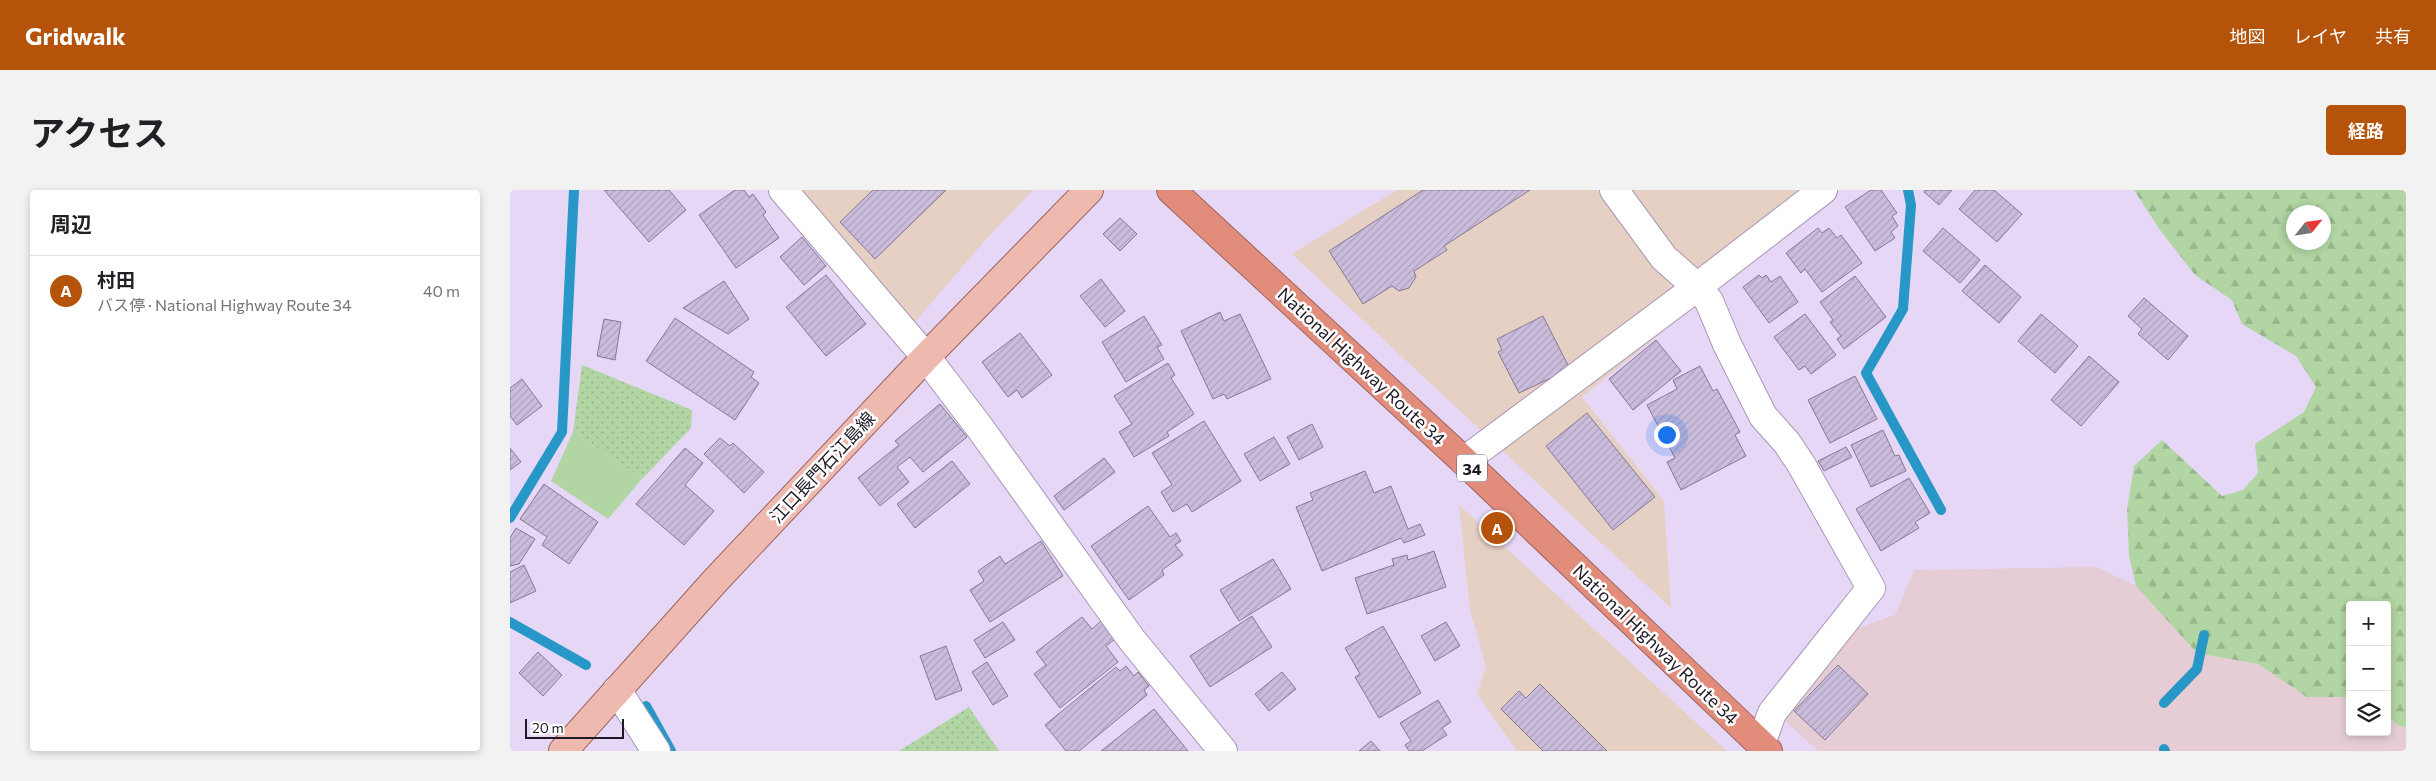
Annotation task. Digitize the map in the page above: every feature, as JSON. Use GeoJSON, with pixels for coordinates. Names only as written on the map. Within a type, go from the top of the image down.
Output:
{"type":"FeatureCollection","features":[{"type":"Feature","properties":{"kind":"highway","name":"National Highway Route 34"},"geometry":{"type":"LineString","coordinates":[[1170,190],[1464,460],[1765,748]]}},
{"type":"Feature","properties":{"kind":"main road","name":"江口長門石江島線"},"geometry":{"type":"LineString","coordinates":[[563,751],[716,581],[926,358],[1089,190]]}},
{"type":"Feature","properties":{"kind":"street"},"geometry":{"type":"LineString","coordinates":[[782,190],[926,358],[980,428],[1132,640],[1223,751]]}},
{"type":"Feature","properties":{"kind":"street"},"geometry":{"type":"LineString","coordinates":[[1614,190],[1664,258],[1697,287],[1709,301],[1727,344],[1763,416],[1787,443],[1801,464],[1871,588],[1772,712],[1765,748]]}},
{"type":"Feature","properties":{"kind":"street"},"geometry":{"type":"LineString","coordinates":[[1464,460],[1697,287],[1823,190]]}},
{"type":"Feature","properties":{"kind":"street"},"geometry":{"type":"LineString","coordinates":[[617,690],[656,751]]}},
{"type":"Feature","properties":{"kind":"shaded area"},"geometry":{"type":"Polygon","coordinates":[[[796,190],[1033,190],[989,236],[913,324],[796,190]]]}},
{"type":"Feature","properties":{"kind":"shaded area"},"geometry":{"type":"Polygon","coordinates":[[[1397,190],[1597,190],[1690,310],[1582,397],[1664,501],[1671,608],[1292,254],[1397,190]]]}},
{"type":"Feature","properties":{"kind":"shaded area"},"geometry":{"type":"Polygon","coordinates":[[[1625,190],[1799,190],[1699,268],[1666,248],[1625,190]]]}},
{"type":"Feature","properties":{"kind":"shaded area"},"geometry":{"type":"Polygon","coordinates":[[[1459,505],[1727,751],[1517,751],[1477,694],[1486,666],[1470,610],[1459,505]]]}},
{"type":"Feature","properties":{"kind":"shaded area"},"geometry":{"type":"Polygon","coordinates":[[[2097,567],[2136,586],[2197,653],[2258,664],[2307,697],[2346,697],[2346,736],[2391,736],[2391,718],[2398,726],[2406,727],[2406,751],[1818,751],[1780,716],[1843,633],[1895,615],[1914,570],[2097,567]]]}},
{"type":"Feature","properties":{"kind":"green space"},"geometry":{"type":"Polygon","coordinates":[[[2134,190],[2406,190],[2406,727],[2398,726],[2391,718],[2391,601],[2346,601],[2346,697],[2307,697],[2258,664],[2197,653],[2136,586],[2129,556],[2127,510],[2134,466],[2162,440],[2222,496],[2243,490],[2258,473],[2255,444],[2304,412],[2316,387],[2296,356],[2242,324],[2232,300],[2195,275],[2160,230],[2134,190]]]}},
{"type":"Feature","properties":{"kind":"green space"},"geometry":{"type":"Polygon","coordinates":[[[582,365],[692,410],[691,428],[642,479],[573,432],[582,365]]]}},
{"type":"Feature","properties":{"kind":"green space"},"geometry":{"type":"Polygon","coordinates":[[[573,432],[642,479],[608,519],[551,481],[573,432]]]}},
{"type":"Feature","properties":{"kind":"green space"},"geometry":{"type":"Polygon","coordinates":[[[969,707],[999,751],[899,751],[969,707]]]}},
{"type":"Feature","properties":{"kind":"building"},"geometry":{"type":"Polygon","coordinates":[[[604,190],[669,190],[686,210],[649,242],[604,190]]]}},
{"type":"Feature","properties":{"kind":"building"},"geometry":{"type":"Polygon","coordinates":[[[735,190],[744,190],[749,197],[753,194],[766,212],[763,215],[779,238],[736,268],[699,215],[735,190]]]}},
{"type":"Feature","properties":{"kind":"building"},"geometry":{"type":"Polygon","coordinates":[[[873,190],[946,190],[875,259],[840,222],[873,190]]]}},
{"type":"Feature","properties":{"kind":"building"},"geometry":{"type":"Polygon","coordinates":[[[1423,190],[1530,190],[1444,246],[1447,250],[1414,271],[1416,277],[1409,288],[1399,291],[1392,286],[1363,304],[1329,251],[1423,190]]]}},
{"type":"Feature","properties":{"kind":"building"},"geometry":{"type":"Polygon","coordinates":[[[1871,190],[1881,190],[1897,213],[1892,216],[1898,226],[1891,232],[1895,238],[1875,251],[1845,207],[1871,190]]]}},
{"type":"Feature","properties":{"kind":"building"},"geometry":{"type":"Polygon","coordinates":[[[1925,190],[1952,190],[1939,205],[1924,192],[1925,190]]]}},
{"type":"Feature","properties":{"kind":"building"},"geometry":{"type":"Polygon","coordinates":[[[1975,190],[1994,190],[2022,214],[1997,242],[1959,209],[1975,190]]]}},
{"type":"Feature","properties":{"kind":"building"},"geometry":{"type":"Polygon","coordinates":[[[1120,218],[1137,234],[1120,251],[1103,234],[1120,218]]]}},
{"type":"Feature","properties":{"kind":"building"},"geometry":{"type":"Polygon","coordinates":[[[1818,228],[1822,233],[1829,228],[1837,238],[1841,235],[1862,263],[1822,292],[1805,269],[1801,273],[1786,253],[1818,228]]]}},
{"type":"Feature","properties":{"kind":"building"},"geometry":{"type":"Polygon","coordinates":[[[1943,228],[1980,260],[1960,283],[1923,251],[1943,228]]]}},
{"type":"Feature","properties":{"kind":"building"},"geometry":{"type":"Polygon","coordinates":[[[802,237],[826,266],[804,285],[780,257],[802,237]]]}},
{"type":"Feature","properties":{"kind":"building"},"geometry":{"type":"Polygon","coordinates":[[[1985,265],[2021,297],[1999,323],[1962,291],[1985,265]]]}},
{"type":"Feature","properties":{"kind":"building"},"geometry":{"type":"Polygon","coordinates":[[[826,275],[866,324],[826,356],[786,307],[826,275]]]}},
{"type":"Feature","properties":{"kind":"building"},"geometry":{"type":"Polygon","coordinates":[[[1759,275],[1762,278],[1766,275],[1771,282],[1780,276],[1798,302],[1769,323],[1743,287],[1759,275]]]}},
{"type":"Feature","properties":{"kind":"building"},"geometry":{"type":"Polygon","coordinates":[[[1855,276],[1886,317],[1844,349],[1837,339],[1841,336],[1830,322],[1833,320],[1820,302],[1855,276]]]}},
{"type":"Feature","properties":{"kind":"building"},"geometry":{"type":"Polygon","coordinates":[[[1101,279],[1125,311],[1105,327],[1080,296],[1101,279]]]}},
{"type":"Feature","properties":{"kind":"building"},"geometry":{"type":"Polygon","coordinates":[[[724,281],[749,319],[728,334],[683,308],[724,281]]]}},
{"type":"Feature","properties":{"kind":"building"},"geometry":{"type":"Polygon","coordinates":[[[2144,298],[2188,336],[2168,360],[2138,334],[2142,329],[2128,316],[2144,298]]]}},
{"type":"Feature","properties":{"kind":"building"},"geometry":{"type":"Polygon","coordinates":[[[1220,312],[1224,321],[1240,314],[1271,379],[1227,399],[1224,394],[1213,399],[1181,331],[1220,312]]]}},
{"type":"Feature","properties":{"kind":"building"},"geometry":{"type":"Polygon","coordinates":[[[1805,314],[1836,355],[1811,374],[1805,366],[1799,370],[1774,337],[1805,314]]]}},
{"type":"Feature","properties":{"kind":"building"},"geometry":{"type":"Polygon","coordinates":[[[2041,314],[2078,346],[2055,373],[2018,341],[2041,314]]]}},
{"type":"Feature","properties":{"kind":"building"},"geometry":{"type":"Polygon","coordinates":[[[1144,316],[1162,345],[1157,347],[1164,359],[1126,382],[1102,342],[1144,316]]]}},
{"type":"Feature","properties":{"kind":"building"},"geometry":{"type":"Polygon","coordinates":[[[1543,316],[1570,369],[1519,393],[1498,352],[1502,350],[1497,339],[1543,316]]]}},
{"type":"Feature","properties":{"kind":"building"},"geometry":{"type":"Polygon","coordinates":[[[675,318],[754,372],[751,377],[759,383],[735,420],[646,361],[675,318]]]}},
{"type":"Feature","properties":{"kind":"building"},"geometry":{"type":"Polygon","coordinates":[[[604,319],[621,322],[615,360],[597,356],[604,319]]]}},
{"type":"Feature","properties":{"kind":"building"},"geometry":{"type":"Polygon","coordinates":[[[1020,333],[1052,375],[1022,398],[1017,390],[1008,397],[982,362],[1020,333]]]}},
{"type":"Feature","properties":{"kind":"building"},"geometry":{"type":"Polygon","coordinates":[[[1656,340],[1681,371],[1633,410],[1609,379],[1656,340]]]}},
{"type":"Feature","properties":{"kind":"building"},"geometry":{"type":"Polygon","coordinates":[[[2089,356],[2119,382],[2081,426],[2051,400],[2089,356]]]}},
{"type":"Feature","properties":{"kind":"building"},"geometry":{"type":"Polygon","coordinates":[[[1168,363],[1175,375],[1171,378],[1194,414],[1167,432],[1169,436],[1134,457],[1119,432],[1132,424],[1114,396],[1168,363]]]}},
{"type":"Feature","properties":{"kind":"building"},"geometry":{"type":"Polygon","coordinates":[[[1700,366],[1713,391],[1717,389],[1740,432],[1735,435],[1746,456],[1681,490],[1667,462],[1675,458],[1647,405],[1677,389],[1673,380],[1700,366]]]}},
{"type":"Feature","properties":{"kind":"building"},"geometry":{"type":"Polygon","coordinates":[[[1855,376],[1877,419],[1830,443],[1808,400],[1855,376]]]}},
{"type":"Feature","properties":{"kind":"building"},"geometry":{"type":"Polygon","coordinates":[[[522,379],[542,406],[517,425],[510,416],[510,388],[522,379]]]}},
{"type":"Feature","properties":{"kind":"building"},"geometry":{"type":"Polygon","coordinates":[[[940,404],[967,437],[923,472],[910,457],[897,467],[909,482],[880,506],[858,478],[899,445],[895,441],[940,404]]]}},
{"type":"Feature","properties":{"kind":"building"},"geometry":{"type":"Polygon","coordinates":[[[1587,413],[1655,497],[1613,530],[1546,446],[1587,413]]]}},
{"type":"Feature","properties":{"kind":"building"},"geometry":{"type":"Polygon","coordinates":[[[1204,421],[1241,481],[1192,512],[1187,504],[1173,512],[1161,492],[1172,485],[1152,453],[1204,421]]]}},
{"type":"Feature","properties":{"kind":"building"},"geometry":{"type":"Polygon","coordinates":[[[1312,424],[1323,447],[1299,460],[1287,437],[1312,424]]]}},
{"type":"Feature","properties":{"kind":"building"},"geometry":{"type":"Polygon","coordinates":[[[1883,430],[1895,456],[1899,455],[1906,471],[1871,487],[1851,445],[1883,430]]]}},
{"type":"Feature","properties":{"kind":"building"},"geometry":{"type":"Polygon","coordinates":[[[1274,437],[1290,464],[1260,481],[1244,454],[1274,437]]]}},
{"type":"Feature","properties":{"kind":"building"},"geometry":{"type":"Polygon","coordinates":[[[720,438],[730,446],[733,443],[764,472],[744,493],[704,454],[720,438]]]}},
{"type":"Feature","properties":{"kind":"building"},"geometry":{"type":"Polygon","coordinates":[[[1846,447],[1852,457],[1824,471],[1818,461],[1846,447]]]}},
{"type":"Feature","properties":{"kind":"building"},"geometry":{"type":"Polygon","coordinates":[[[510,448],[521,462],[510,470],[510,448]]]}},
{"type":"Feature","properties":{"kind":"building"},"geometry":{"type":"Polygon","coordinates":[[[685,448],[703,463],[685,485],[714,511],[684,545],[636,504],[685,448]]]}},
{"type":"Feature","properties":{"kind":"building"},"geometry":{"type":"Polygon","coordinates":[[[1104,458],[1115,472],[1064,510],[1054,496],[1104,458]]]}},
{"type":"Feature","properties":{"kind":"building"},"geometry":{"type":"Polygon","coordinates":[[[952,461],[970,484],[915,528],[897,504],[952,461]]]}},
{"type":"Feature","properties":{"kind":"building"},"geometry":{"type":"Polygon","coordinates":[[[1365,471],[1374,493],[1391,486],[1408,529],[1420,524],[1425,535],[1404,543],[1401,538],[1322,571],[1296,507],[1313,500],[1310,493],[1365,471]]]}},
{"type":"Feature","properties":{"kind":"building"},"geometry":{"type":"Polygon","coordinates":[[[1909,478],[1930,513],[1915,522],[1919,528],[1881,551],[1856,509],[1909,478]]]}},
{"type":"Feature","properties":{"kind":"building"},"geometry":{"type":"Polygon","coordinates":[[[544,484],[598,522],[569,564],[542,545],[547,537],[520,519],[544,484]]]}},
{"type":"Feature","properties":{"kind":"building"},"geometry":{"type":"Polygon","coordinates":[[[1148,506],[1170,537],[1176,533],[1181,541],[1175,545],[1183,555],[1162,570],[1164,575],[1129,600],[1091,546],[1148,506]]]}},
{"type":"Feature","properties":{"kind":"building"},"geometry":{"type":"Polygon","coordinates":[[[516,528],[535,539],[519,564],[510,566],[510,538],[516,528]]]}},
{"type":"Feature","properties":{"kind":"building"},"geometry":{"type":"Polygon","coordinates":[[[1041,541],[1063,576],[990,622],[970,590],[984,581],[978,571],[1000,556],[1005,564],[1041,541]]]}},
{"type":"Feature","properties":{"kind":"building"},"geometry":{"type":"Polygon","coordinates":[[[1434,551],[1446,587],[1367,614],[1355,578],[1394,565],[1392,559],[1407,555],[1408,560],[1434,551]]]}},
{"type":"Feature","properties":{"kind":"building"},"geometry":{"type":"Polygon","coordinates":[[[1273,559],[1291,589],[1239,621],[1220,590],[1273,559]]]}},
{"type":"Feature","properties":{"kind":"building"},"geometry":{"type":"Polygon","coordinates":[[[524,565],[536,591],[510,603],[510,572],[524,565]]]}},
{"type":"Feature","properties":{"kind":"building"},"geometry":{"type":"Polygon","coordinates":[[[1252,616],[1272,647],[1210,687],[1190,656],[1252,616]]]}},
{"type":"Feature","properties":{"kind":"building"},"geometry":{"type":"Polygon","coordinates":[[[1082,617],[1092,629],[1101,621],[1115,639],[1106,646],[1118,662],[1060,708],[1034,674],[1046,665],[1036,652],[1082,617]]]}},
{"type":"Feature","properties":{"kind":"building"},"geometry":{"type":"Polygon","coordinates":[[[1003,622],[1015,640],[985,658],[974,640],[1003,622]]]}},
{"type":"Feature","properties":{"kind":"building"},"geometry":{"type":"Polygon","coordinates":[[[1446,622],[1460,646],[1435,661],[1421,636],[1446,622]]]}},
{"type":"Feature","properties":{"kind":"building"},"geometry":{"type":"Polygon","coordinates":[[[1383,626],[1421,693],[1379,718],[1355,677],[1360,674],[1345,648],[1383,626]]]}},
{"type":"Feature","properties":{"kind":"building"},"geometry":{"type":"Polygon","coordinates":[[[946,646],[962,690],[936,700],[920,656],[946,646]]]}},
{"type":"Feature","properties":{"kind":"building"},"geometry":{"type":"Polygon","coordinates":[[[538,652],[562,675],[543,696],[519,673],[538,652]]]}},
{"type":"Feature","properties":{"kind":"building"},"geometry":{"type":"Polygon","coordinates":[[[987,662],[1008,696],[993,705],[972,672],[987,662]]]}},
{"type":"Feature","properties":{"kind":"building"},"geometry":{"type":"Polygon","coordinates":[[[1838,665],[1868,694],[1825,740],[1794,711],[1838,665]]]}},
{"type":"Feature","properties":{"kind":"building"},"geometry":{"type":"Polygon","coordinates":[[[1126,666],[1134,676],[1138,672],[1149,686],[1144,690],[1147,695],[1079,751],[1066,751],[1045,725],[1116,667],[1120,671],[1126,666]]]}},
{"type":"Feature","properties":{"kind":"building"},"geometry":{"type":"Polygon","coordinates":[[[1282,672],[1296,689],[1269,711],[1255,694],[1282,672]]]}},
{"type":"Feature","properties":{"kind":"building"},"geometry":{"type":"Polygon","coordinates":[[[1540,684],[1607,751],[1543,751],[1501,709],[1519,691],[1526,698],[1540,684]]]}},
{"type":"Feature","properties":{"kind":"building"},"geometry":{"type":"Polygon","coordinates":[[[1438,700],[1451,722],[1442,728],[1447,735],[1422,751],[1409,751],[1405,745],[1411,741],[1400,723],[1438,700]]]}},
{"type":"Feature","properties":{"kind":"building"},"geometry":{"type":"Polygon","coordinates":[[[1154,709],[1188,751],[1101,751],[1154,709]]]}},
{"type":"Feature","properties":{"kind":"building"},"geometry":{"type":"Polygon","coordinates":[[[1371,741],[1380,751],[1359,751],[1371,741]]]}},
{"type":"Feature","properties":{"kind":"waterway"},"geometry":{"type":"LineString","coordinates":[[510,518],[562,432],[574,190]]}},
{"type":"Feature","properties":{"kind":"waterway"},"geometry":{"type":"LineString","coordinates":[[1908,190],[1911,205],[1903,309],[1866,373],[1941,510]]}},
{"type":"Feature","properties":{"kind":"waterway"},"geometry":{"type":"LineString","coordinates":[[510,622],[586,665]]}},
{"type":"Feature","properties":{"kind":"waterway"},"geometry":{"type":"LineString","coordinates":[[2164,703],[2197,669],[2204,635]]}},
{"type":"Feature","properties":{"kind":"waterway"},"geometry":{"type":"LineString","coordinates":[[646,706],[671,751]]}},
{"type":"Feature","properties":{"kind":"place","name":"村田"},"geometry":{"type":"Point","coordinates":[1497,528]}}]}
